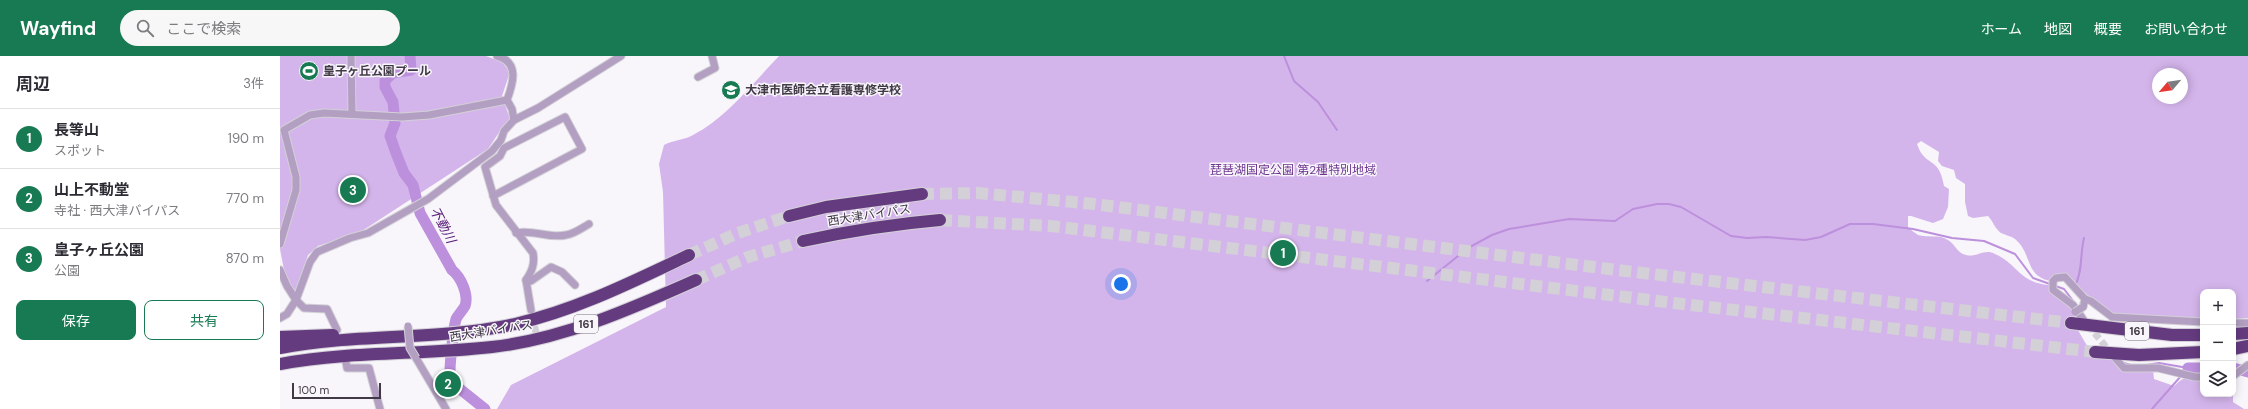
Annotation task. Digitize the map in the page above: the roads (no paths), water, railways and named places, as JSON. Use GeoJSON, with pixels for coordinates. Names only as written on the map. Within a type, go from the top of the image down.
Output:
{"type":"FeatureCollection","features":[{"type":"Feature","properties":{"kind":"highway","name":"西大津バイパス"},"geometry":{"type":"LineString","coordinates":[[789,216],[826,207],[922,194]]}},
{"type":"Feature","properties":{"kind":"highway","name":"西大津バイパス"},"geometry":{"type":"LineString","coordinates":[[803,241],[886,225],[940,220]]}},
{"type":"Feature","properties":{"kind":"highway","name":"西大津バイパス"},"geometry":{"type":"LineString","coordinates":[[280,348],[369,338],[439,334],[514,324],[555,313],[591,300],[688,255]]}},
{"type":"Feature","properties":{"kind":"highway","name":"西大津バイパス"},"geometry":{"type":"LineString","coordinates":[[280,364],[337,357],[442,352],[500,346],[552,335],[646,302],[696,280]]}},
{"type":"Feature","properties":{"kind":"highway","name":"161"},"geometry":{"type":"LineString","coordinates":[[2073,318],[2172,335],[2200,335]]}},
{"type":"Feature","properties":{"kind":"highway"},"geometry":{"type":"LineString","coordinates":[[2236,334],[2248,333]]}},
{"type":"Feature","properties":{"kind":"highway"},"geometry":{"type":"LineString","coordinates":[[280,337],[317,334],[369,338]]}},
{"type":"Feature","properties":{"kind":"highway"},"geometry":{"type":"LineString","coordinates":[[2236,348],[2248,346]]}},
{"type":"Feature","properties":{"kind":"highway","name":"161"},"geometry":{"type":"LineString","coordinates":[[2095,352],[2138,355],[2200,352]]}},
{"type":"Feature","properties":{"kind":"street"},"geometry":{"type":"LineString","coordinates":[[351,56],[352,114]]}},
{"type":"Feature","properties":{"kind":"street"},"geometry":{"type":"LineString","coordinates":[[497,56],[502,57],[513,70],[514,80],[507,100],[512,109],[514,120]]}},
{"type":"Feature","properties":{"kind":"street"},"geometry":{"type":"LineString","coordinates":[[280,318],[287,314],[296,300],[310,262],[317,252],[350,238],[368,233],[428,199],[492,151],[501,140],[504,131],[514,120],[538,108],[621,56]]}},
{"type":"Feature","properties":{"kind":"street"},"geometry":{"type":"LineString","coordinates":[[698,77],[715,68],[712,56]]}},
{"type":"Feature","properties":{"kind":"street"},"geometry":{"type":"LineString","coordinates":[[280,244],[285,230],[296,183],[296,177],[284,130],[310,115],[324,113],[402,117],[429,115],[507,100]]}},
{"type":"Feature","properties":{"kind":"street"},"geometry":{"type":"LineString","coordinates":[[493,196],[582,149],[565,117],[508,146],[500,156],[485,168],[493,196],[501,213],[533,253],[535,260],[533,270],[526,280],[531,310]]}},
{"type":"Feature","properties":{"kind":"street"},"geometry":{"type":"LineString","coordinates":[[501,140],[508,146]]}},
{"type":"Feature","properties":{"kind":"street"},"geometry":{"type":"LineString","coordinates":[[516,233],[527,230],[554,236],[567,236],[589,224]]}},
{"type":"Feature","properties":{"kind":"street"},"geometry":{"type":"LineString","coordinates":[[526,280],[531,281],[551,267],[562,272],[575,284]]}},
{"type":"Feature","properties":{"kind":"street"},"geometry":{"type":"LineString","coordinates":[[280,270],[296,300],[304,308],[327,309],[337,330]]}},
{"type":"Feature","properties":{"kind":"street"},"geometry":{"type":"LineString","coordinates":[[2083,319],[2067,300],[2056,294],[2053,290],[2053,281],[2059,276],[2065,277],[2085,299],[2091,301],[2112,317],[2200,322]]}},
{"type":"Feature","properties":{"kind":"street"},"geometry":{"type":"LineString","coordinates":[[2073,318],[2083,308],[2085,299]]}},
{"type":"Feature","properties":{"kind":"street"},"geometry":{"type":"LineString","coordinates":[[2236,323],[2248,323]]}},
{"type":"Feature","properties":{"kind":"street"},"geometry":{"type":"LineString","coordinates":[[408,326],[410,348],[446,409]]}},
{"type":"Feature","properties":{"kind":"street"},"geometry":{"type":"LineString","coordinates":[[2116,360],[2124,368],[2158,368],[2200,377]]}},
{"type":"Feature","properties":{"kind":"street"},"geometry":{"type":"LineString","coordinates":[[346,362],[347,368],[369,368],[380,409]]}},
{"type":"Feature","properties":{"kind":"street"},"geometry":{"type":"LineString","coordinates":[[2236,374],[2246,366]]}},
{"type":"Feature","properties":{"kind":"waterway","name":"不動川"},"geometry":{"type":"LineString","coordinates":[[410,56],[411,70],[393,73],[385,80],[385,87],[393,102],[395,123],[390,136],[404,173],[413,185],[420,213],[452,270],[461,282],[465,292],[465,306],[456,319],[455,324],[450,381],[485,409]]}},
{"type":"Feature","properties":{"kind":"waterway"},"geometry":{"type":"LineString","coordinates":[[1284,56],[1294,81],[1318,102],[1337,130]]}},
{"type":"Feature","properties":{"kind":"waterway"},"geometry":{"type":"LineString","coordinates":[[1427,281],[1468,248],[1492,235],[1509,229],[1569,219],[1615,221],[1633,209],[1657,204],[1669,204],[1681,207],[1731,236],[1747,238],[1766,237],[1805,240],[1821,237],[1850,224],[1873,224],[1913,229],[1952,238],[1984,241],[2015,254],[2033,278],[2064,289],[2084,315]]}},
{"type":"Feature","properties":{"kind":"waterway"},"geometry":{"type":"LineString","coordinates":[[2075,286],[2078,280],[2084,238]]}},
{"type":"Feature","properties":{"kind":"waterway"},"geometry":{"type":"LineString","coordinates":[[2124,363],[2131,365]]}},
{"type":"Feature","properties":{"kind":"waterway"},"geometry":{"type":"LineString","coordinates":[[2146,365],[2159,363],[2188,368]]}},
{"type":"Feature","properties":{"kind":"waterway"},"geometry":{"type":"LineString","coordinates":[[2188,368],[2200,368]]}},
{"type":"Feature","properties":{"kind":"waterway"},"geometry":{"type":"LineString","coordinates":[[2236,369],[2248,372]]}},
{"type":"Feature","properties":{"kind":"waterway"},"geometry":{"type":"LineString","coordinates":[[2152,409],[2181,376]]}},
{"type":"Feature","properties":{"kind":"tunnel"},"geometry":{"type":"LineString","coordinates":[[922,194],[978,193],[1094,204],[1609,269],[2071,323]]}},
{"type":"Feature","properties":{"kind":"tunnel"},"geometry":{"type":"LineString","coordinates":[[689,255],[738,233],[789,216]]}},
{"type":"Feature","properties":{"kind":"tunnel"},"geometry":{"type":"LineString","coordinates":[[940,220],[1051,226],[1674,303],[2095,352]]}},
{"type":"Feature","properties":{"kind":"tunnel"},"geometry":{"type":"LineString","coordinates":[[696,280],[748,257],[803,241]]}},
{"type":"Feature","properties":{"kind":"tunnel"},"geometry":{"type":"LineString","coordinates":[[532,316],[538,341]]}},
{"type":"Feature","properties":{"kind":"tunnel"},"geometry":{"type":"LineString","coordinates":[[2088,325],[2111,353]]}},
{"type":"Feature","properties":{"kind":"place","name":"皇子ヶ丘公園プール"},"geometry":{"type":"Point","coordinates":[309,71]}},
{"type":"Feature","properties":{"kind":"place","name":"大津市医師会立看護専修学校"},"geometry":{"type":"Point","coordinates":[731,90]}},
{"type":"Feature","properties":{"kind":"place","name":"皇子ヶ丘公園"},"geometry":{"type":"Point","coordinates":[353,190]}},
{"type":"Feature","properties":{"kind":"place","name":"長等山"},"geometry":{"type":"Point","coordinates":[1283,253]}},
{"type":"Feature","properties":{"kind":"place","name":"山上不動堂"},"geometry":{"type":"Point","coordinates":[448,384]}},
{"type":"Feature","properties":{"kind":"park label","name":"琵琶湖国定公園 第2種特別地域"},"geometry":{"type":"Point","coordinates":[1293,170]}}]}
